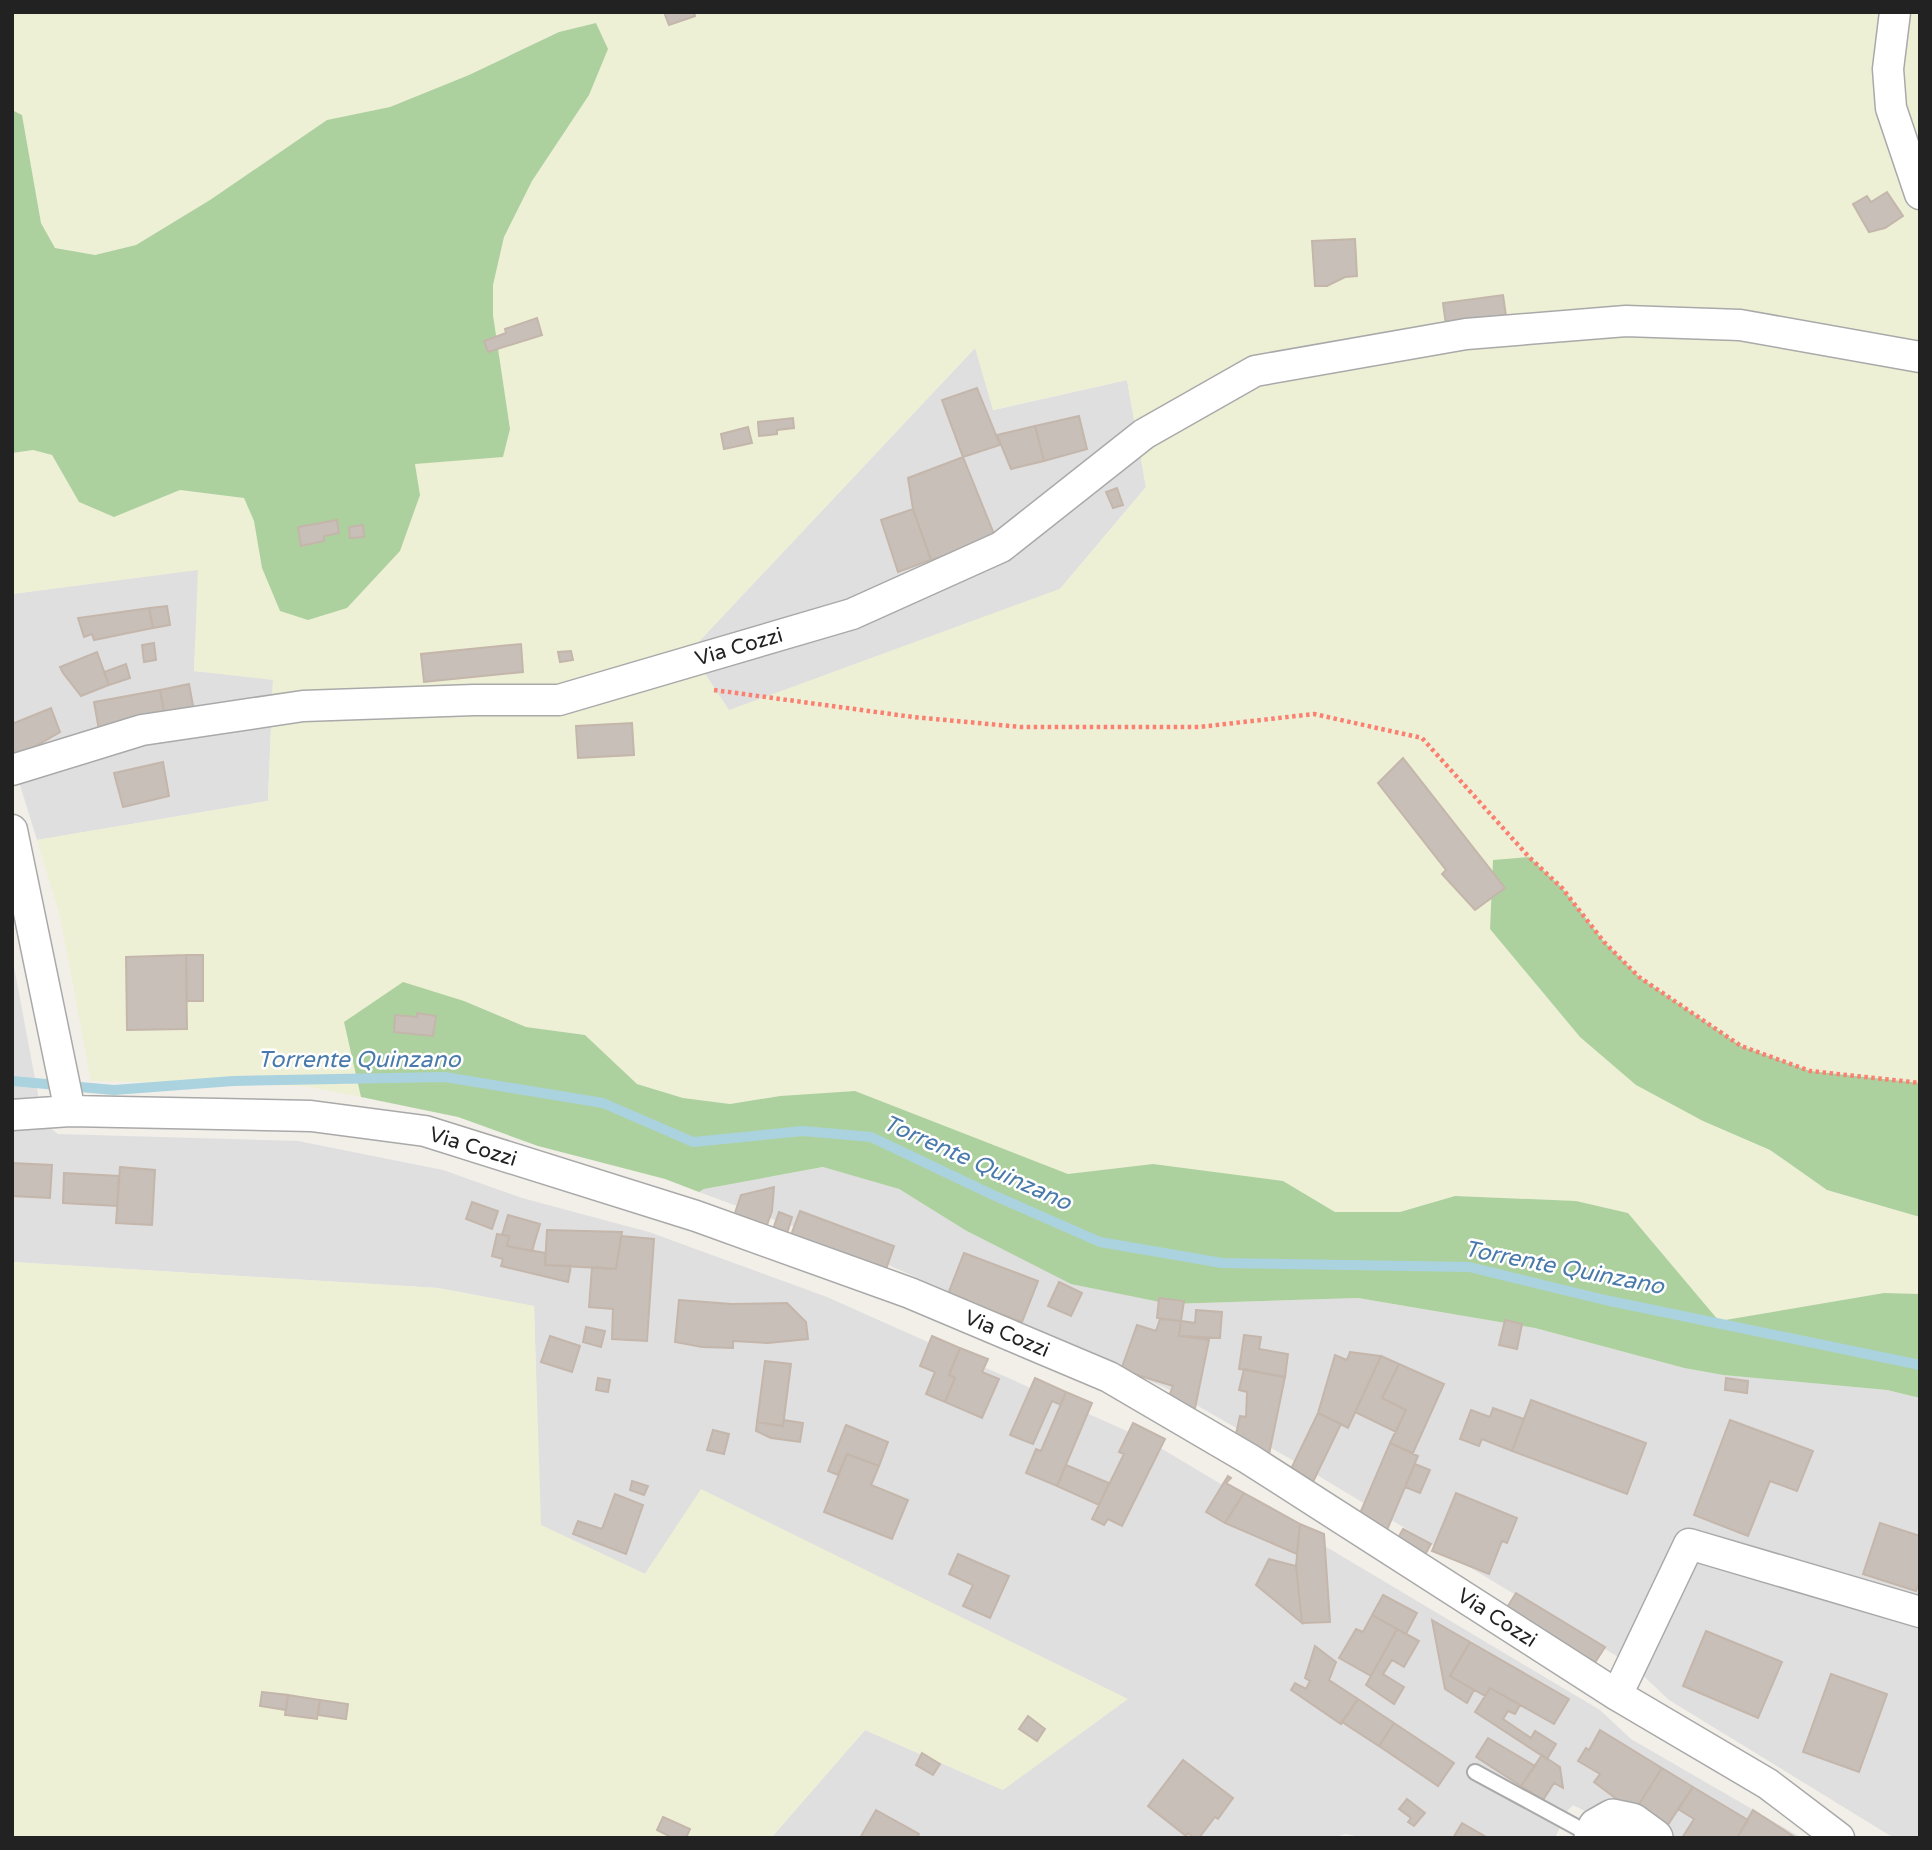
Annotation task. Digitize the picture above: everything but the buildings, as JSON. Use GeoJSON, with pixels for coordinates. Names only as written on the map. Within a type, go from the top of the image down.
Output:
{"type":"FeatureCollection","features":[{"type":"Feature","properties":{"kind":"street"},"geometry":{"type":"LineString","coordinates":[[1895,12],[1888,69],[1891,108],[1920,194]]}},
{"type":"Feature","properties":{"kind":"street","name":"Via Cozzi"},"geometry":{"type":"LineString","coordinates":[[12,770],[142,730],[303,706],[559,700],[852,614],[1001,547],[1144,434],[1255,372],[1466,334],[1626,321],[1740,325],[1920,357]]}},
{"type":"Feature","properties":{"kind":"street"},"geometry":{"type":"LineString","coordinates":[[12,830],[70,1110]]}},
{"type":"Feature","properties":{"kind":"street","name":"Via Cozzi"},"geometry":{"type":"LineString","coordinates":[[12,1115],[70,1110],[311,1116],[425,1131],[696,1216],[910,1293],[1109,1377],[1249,1459],[1617,1695],[1768,1784],[1839,1838]]}},
{"type":"Feature","properties":{"kind":"street"},"geometry":{"type":"LineString","coordinates":[[1617,1695],[1689,1544],[1920,1612]]}},
{"type":"Feature","properties":{"kind":"street"},"geometry":{"type":"LineString","coordinates":[[1593,1837],[1597,1827],[1613,1818],[1632,1822],[1654,1838]]}},
{"type":"Feature","properties":{"kind":"lane"},"geometry":{"type":"LineString","coordinates":[[1475,1772],[1593,1837]]}},
{"type":"Feature","properties":{"kind":"path"},"geometry":{"type":"LineString","coordinates":[[711,690],[914,717],[1021,727],[1199,727],[1314,714],[1422,738],[1529,858],[1562,888],[1604,942],[1639,976],[1741,1046],[1810,1071],[1920,1083]]}},
{"type":"Feature","properties":{"kind":"shaded area"},"geometry":{"type":"Polygon","coordinates":[[[976,347],[994,410],[1127,380],[1146,487],[1060,589],[729,711],[690,651],[976,347]]]}},
{"type":"Feature","properties":{"kind":"shaded area"},"geometry":{"type":"Polygon","coordinates":[[[199,569],[194,671],[273,679],[268,801],[37,840],[12,759],[12,594],[199,569]]]}},
{"type":"Feature","properties":{"kind":"shaded area"},"geometry":{"type":"Polygon","coordinates":[[[12,956],[42,1116],[47,1126],[58,1134],[298,1141],[443,1170],[522,1198],[649,1232],[827,1297],[1147,1440],[1600,1710],[1631,1739],[1802,1838],[1638,1838],[1573,1805],[1555,1838],[1365,1838],[1346,1834],[1331,1838],[771,1838],[865,1730],[1003,1790],[701,1490],[645,1574],[540,1525],[534,1306],[438,1288],[12,1262],[12,956]]]}},
{"type":"Feature","properties":{"kind":"shaded area"},"geometry":{"type":"Polygon","coordinates":[[[824,1167],[899,1189],[965,1230],[1170,1304],[1358,1298],[1535,1328],[1684,1368],[1723,1375],[1887,1390],[1920,1398],[1920,1838],[1894,1838],[1669,1700],[1633,1666],[1299,1464],[1172,1391],[848,1247],[699,1192],[824,1167]]]}},
{"type":"Feature","properties":{"kind":"green space"},"geometry":{"type":"Polygon","coordinates":[[[12,12],[1920,12],[1920,1083],[1810,1071],[1741,1046],[1639,977],[1604,942],[1493,860],[1490,929],[1580,1037],[1703,1121],[1770,1150],[1827,1190],[1920,1217],[1920,1294],[1884,1293],[1719,1321],[1628,1213],[1576,1201],[1455,1196],[1400,1212],[1335,1212],[1282,1181],[1153,1164],[1068,1174],[855,1091],[780,1096],[730,1104],[683,1098],[637,1084],[585,1035],[526,1027],[464,1001],[344,1022],[361,1097],[304,1086],[91,1081],[60,917],[37,840],[268,801],[273,680],[194,671],[198,570],[12,594],[12,453],[33,450],[52,455],[79,502],[114,517],[180,490],[244,498],[254,521],[262,568],[420,495],[415,464],[510,429],[493,315],[493,285],[504,237],[532,181],[596,24],[559,32],[469,75],[390,107],[327,120],[210,200],[136,245],[95,255],[55,248],[41,223],[22,115],[12,110],[12,12]],[[975,348],[690,651],[729,710],[1060,589],[1146,487],[1127,380],[993,410],[975,348]]]}},
{"type":"Feature","properties":{"kind":"green space"},"geometry":{"type":"Polygon","coordinates":[[[596,23],[608,49],[589,95],[532,181],[504,237],[493,285],[493,315],[510,429],[503,457],[415,464],[420,495],[400,551],[347,608],[308,620],[280,611],[262,568],[254,521],[244,498],[180,490],[114,517],[79,502],[52,455],[33,450],[12,453],[12,110],[22,115],[41,223],[55,248],[95,255],[136,245],[210,200],[327,120],[390,107],[469,75],[559,32],[596,23]]]}},
{"type":"Feature","properties":{"kind":"green space"},"geometry":{"type":"Polygon","coordinates":[[[1529,857],[1562,888],[1604,942],[1639,977],[1741,1046],[1810,1071],[1920,1083],[1920,1217],[1827,1190],[1770,1150],[1703,1121],[1636,1085],[1580,1037],[1490,929],[1493,860],[1529,857]]]}},
{"type":"Feature","properties":{"kind":"green space"},"geometry":{"type":"Polygon","coordinates":[[[403,982],[464,1001],[526,1027],[585,1035],[637,1084],[683,1098],[730,1104],[780,1096],[855,1091],[1068,1174],[1153,1164],[1283,1181],[1335,1212],[1400,1212],[1455,1196],[1576,1201],[1628,1213],[1719,1321],[1884,1293],[1920,1294],[1920,1398],[1887,1390],[1723,1375],[1684,1368],[1535,1328],[1358,1298],[1170,1304],[1071,1284],[965,1230],[899,1189],[823,1167],[699,1192],[665,1179],[538,1146],[458,1117],[361,1097],[344,1022],[403,982]]]}},
{"type":"Feature","properties":{"kind":"green space"},"geometry":{"type":"Polygon","coordinates":[[[12,1262],[438,1288],[534,1306],[541,1525],[645,1574],[701,1489],[1128,1699],[1003,1790],[865,1730],[771,1838],[12,1838],[12,1262]]]}},
{"type":"Feature","properties":{"kind":"waterway","name":"Torrente Quinzano"},"geometry":{"type":"LineString","coordinates":[[12,1081],[114,1090],[233,1081],[445,1077],[603,1103],[693,1142],[803,1131],[871,1137],[1100,1242],[1222,1263],[1469,1267],[1605,1300],[1920,1365]]}}]}
